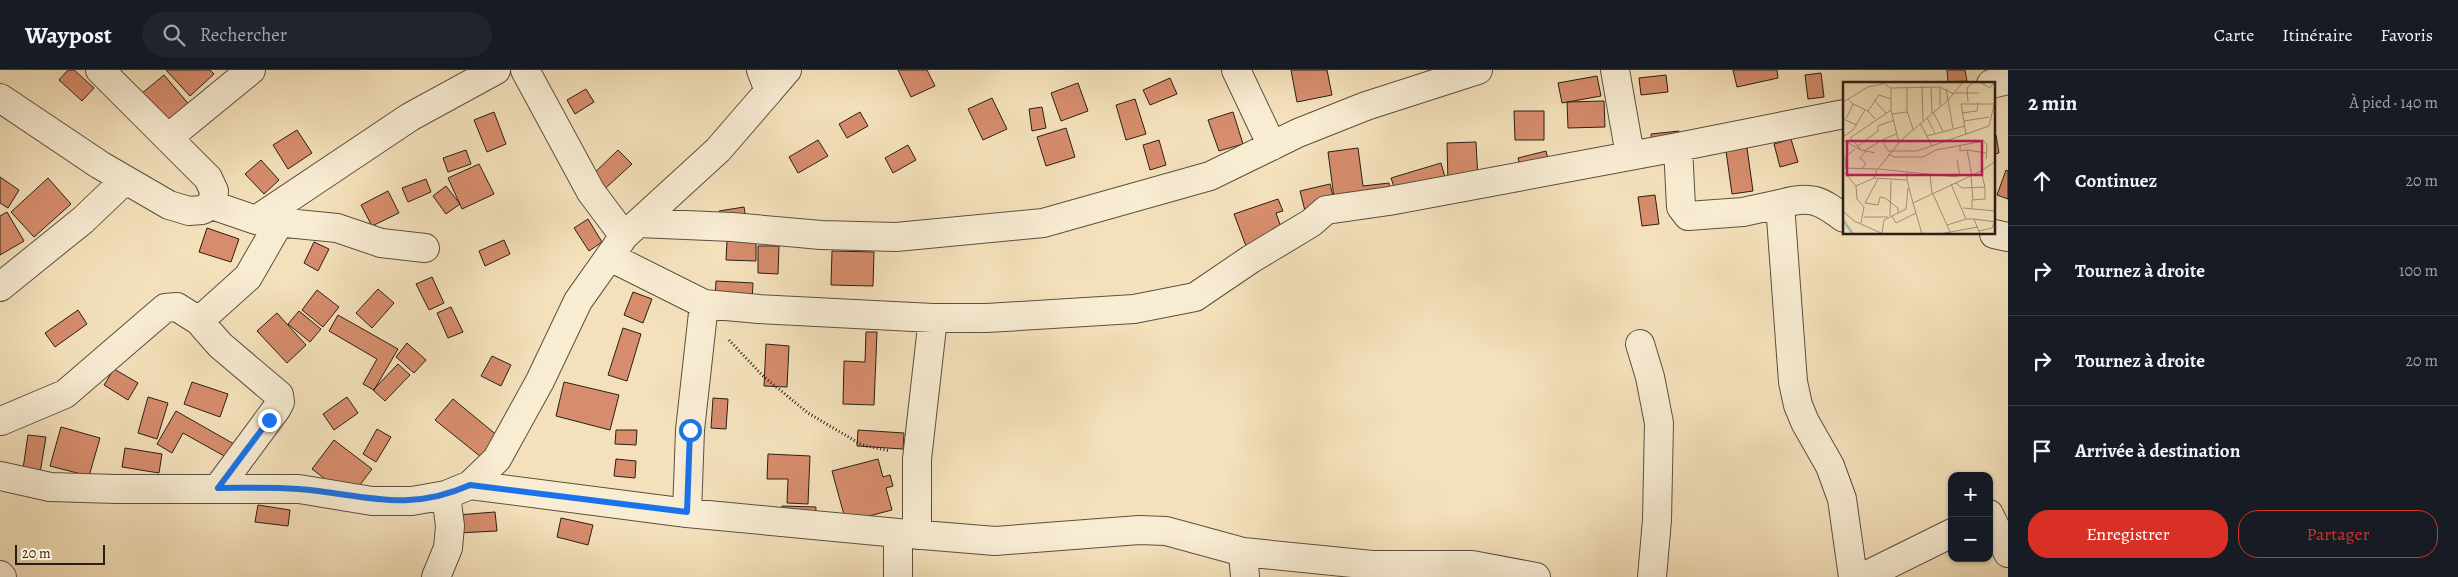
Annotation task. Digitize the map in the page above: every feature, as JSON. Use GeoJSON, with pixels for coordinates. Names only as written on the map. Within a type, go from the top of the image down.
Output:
{"type":"FeatureCollection","features":[{"type":"Feature","properties":{"kind":"street"},"geometry":{"type":"LineString","coordinates":[[100,70],[208,178],[214,191],[212,204]]}},
{"type":"Feature","properties":{"kind":"street"},"geometry":{"type":"LineString","coordinates":[[168,138],[251,70]]}},
{"type":"Feature","properties":{"kind":"street"},"geometry":{"type":"LineString","coordinates":[[199,321],[248,277],[268,222],[410,117],[496,70]]}},
{"type":"Feature","properties":{"kind":"street"},"geometry":{"type":"LineString","coordinates":[[525,70],[591,192],[624,239],[704,304],[759,309],[933,318],[987,318],[1115,310],[1163,304],[1195,297],[1251,259],[1303,228],[1326,210],[1389,201],[1843,114]]}},
{"type":"Feature","properties":{"kind":"street"},"geometry":{"type":"LineString","coordinates":[[436,577],[448,548],[450,526],[458,490],[497,459],[540,381],[578,301],[624,239],[718,150],[765,81],[787,70]]}},
{"type":"Feature","properties":{"kind":"street"},"geometry":{"type":"LineString","coordinates":[[1236,70],[1272,146]]}},
{"type":"Feature","properties":{"kind":"street"},"geometry":{"type":"LineString","coordinates":[[624,239],[732,226],[821,234],[896,237],[1043,222],[1210,176],[1272,146],[1366,106],[1478,70]]}},
{"type":"Feature","properties":{"kind":"street"},"geometry":{"type":"LineString","coordinates":[[1615,70],[1630,155]]}},
{"type":"Feature","properties":{"kind":"street"},"geometry":{"type":"LineString","coordinates":[[0,98],[125,180],[175,207],[202,210],[212,204],[268,222],[312,224],[337,228],[381,243],[425,248]]}},
{"type":"Feature","properties":{"kind":"street"},"geometry":{"type":"LineString","coordinates":[[1678,147],[1681,207],[1688,216],[1743,212],[1793,200],[1818,200],[1843,217]]}},
{"type":"Feature","properties":{"kind":"street"},"geometry":{"type":"LineString","coordinates":[[0,287],[62,238],[125,180]]}},
{"type":"Feature","properties":{"kind":"street"},"geometry":{"type":"LineString","coordinates":[[1780,204],[1793,382],[1801,414],[1830,466],[1842,498],[1853,577]]}},
{"type":"Feature","properties":{"kind":"street"},"geometry":{"type":"LineString","coordinates":[[687,512],[690,430],[704,304]]}},
{"type":"Feature","properties":{"kind":"street"},"geometry":{"type":"LineString","coordinates":[[0,420],[65,394],[165,308],[177,307],[199,321],[220,345],[279,395],[278,408],[218,488]]}},
{"type":"Feature","properties":{"kind":"street"},"geometry":{"type":"LineString","coordinates":[[898,577],[908,534],[933,318]]}},
{"type":"Feature","properties":{"kind":"street"},"geometry":{"type":"LineString","coordinates":[[1640,344],[1650,377],[1659,423],[1657,520],[1652,577]]}},
{"type":"Feature","properties":{"kind":"street"},"geometry":{"type":"LineString","coordinates":[[0,476],[50,487],[116,490],[218,488],[299,490],[372,500],[412,500],[458,490],[996,541],[1139,530],[1166,531],[1244,565],[1472,565],[1536,577]]}},
{"type":"Feature","properties":{"kind":"street"},"geometry":{"type":"LineString","coordinates":[[1993,512],[2008,504]]}},
{"type":"Feature","properties":{"kind":"street"},"geometry":{"type":"LineString","coordinates":[[1990,517],[2008,553]]}},
{"type":"Feature","properties":{"kind":"street"},"geometry":{"type":"LineString","coordinates":[[1863,577],[1948,535]]}},
{"type":"Feature","properties":{"kind":"path"},"geometry":{"type":"LineString","coordinates":[[704,304],[715,323],[762,376],[808,413],[862,445],[917,459]]}},
{"type":"Feature","properties":{"kind":"building"},"geometry":{"type":"Polygon","coordinates":[[[68,70],[74,70],[94,88],[82,101],[59,80],[68,70]]]}},
{"type":"Feature","properties":{"kind":"building"},"geometry":{"type":"Polygon","coordinates":[[[166,70],[210,70],[214,74],[190,96],[166,70]]]}},
{"type":"Feature","properties":{"kind":"building"},"geometry":{"type":"Polygon","coordinates":[[[898,70],[927,70],[935,86],[911,97],[898,70]]]}},
{"type":"Feature","properties":{"kind":"building"},"geometry":{"type":"Polygon","coordinates":[[[1291,70],[1327,70],[1332,95],[1297,102],[1291,70]]]}},
{"type":"Feature","properties":{"kind":"building"},"geometry":{"type":"Polygon","coordinates":[[[1733,70],[1777,70],[1778,78],[1737,87],[1733,70]]]}},
{"type":"Feature","properties":{"kind":"building"},"geometry":{"type":"Polygon","coordinates":[[[1947,70],[1965,70],[1967,81],[1948,82],[1947,70]]]}},
{"type":"Feature","properties":{"kind":"building"},"geometry":{"type":"Polygon","coordinates":[[[1821,73],[1824,97],[1808,99],[1805,75],[1821,73]]]}},
{"type":"Feature","properties":{"kind":"building"},"geometry":{"type":"Polygon","coordinates":[[[164,75],[192,108],[163,132],[135,99],[164,75]]]}},
{"type":"Feature","properties":{"kind":"building"},"geometry":{"type":"Polygon","coordinates":[[[1666,75],[1668,92],[1641,95],[1639,78],[1666,75]]]}},
{"type":"Feature","properties":{"kind":"building"},"geometry":{"type":"Polygon","coordinates":[[[1597,76],[1601,96],[1562,103],[1558,83],[1597,76]]]}},
{"type":"Feature","properties":{"kind":"building"},"geometry":{"type":"Polygon","coordinates":[[[1170,78],[1177,94],[1150,105],[1143,90],[1170,78]]]}},
{"type":"Feature","properties":{"kind":"building"},"geometry":{"type":"Polygon","coordinates":[[[1078,83],[1088,111],[1061,121],[1051,93],[1078,83]]]}},
{"type":"Feature","properties":{"kind":"building"},"geometry":{"type":"Polygon","coordinates":[[[586,89],[594,102],[575,114],[567,100],[586,89]]]}},
{"type":"Feature","properties":{"kind":"building"},"geometry":{"type":"Polygon","coordinates":[[[992,98],[1007,129],[983,140],[968,109],[992,98]]]}},
{"type":"Feature","properties":{"kind":"building"},"geometry":{"type":"Polygon","coordinates":[[[1135,99],[1146,134],[1126,140],[1116,105],[1135,99]]]}},
{"type":"Feature","properties":{"kind":"building"},"geometry":{"type":"Polygon","coordinates":[[[1604,101],[1605,127],[1568,128],[1567,102],[1604,101]]]}},
{"type":"Feature","properties":{"kind":"building"},"geometry":{"type":"Polygon","coordinates":[[[1042,107],[1046,128],[1032,131],[1029,109],[1042,107]]]}},
{"type":"Feature","properties":{"kind":"building"},"geometry":{"type":"Polygon","coordinates":[[[1514,111],[1544,111],[1544,140],[1515,140],[1514,111]]]}},
{"type":"Feature","properties":{"kind":"building"},"geometry":{"type":"Polygon","coordinates":[[[494,112],[506,144],[487,152],[474,120],[494,112]]]}},
{"type":"Feature","properties":{"kind":"building"},"geometry":{"type":"Polygon","coordinates":[[[860,112],[868,126],[847,138],[839,124],[860,112]]]}},
{"type":"Feature","properties":{"kind":"building"},"geometry":{"type":"Polygon","coordinates":[[[1233,112],[1243,144],[1219,151],[1208,120],[1233,112]]]}},
{"type":"Feature","properties":{"kind":"building"},"geometry":{"type":"Polygon","coordinates":[[[1066,128],[1075,157],[1046,166],[1037,137],[1066,128]]]}},
{"type":"Feature","properties":{"kind":"building"},"geometry":{"type":"Polygon","coordinates":[[[297,130],[312,153],[288,169],[273,145],[297,130]]]}},
{"type":"Feature","properties":{"kind":"building"},"geometry":{"type":"Polygon","coordinates":[[[1679,131],[1680,148],[1653,151],[1651,134],[1679,131]]]}},
{"type":"Feature","properties":{"kind":"building"},"geometry":{"type":"Polygon","coordinates":[[[1996,135],[1999,153],[1996,154],[1996,135]]]}},
{"type":"Feature","properties":{"kind":"building"},"geometry":{"type":"Polygon","coordinates":[[[1791,139],[1798,162],[1780,167],[1774,144],[1791,139]]]}},
{"type":"Feature","properties":{"kind":"building"},"geometry":{"type":"Polygon","coordinates":[[[818,140],[828,156],[798,173],[789,157],[818,140]]]}},
{"type":"Feature","properties":{"kind":"building"},"geometry":{"type":"Polygon","coordinates":[[[1159,140],[1166,165],[1150,170],[1143,145],[1159,140]]]}},
{"type":"Feature","properties":{"kind":"building"},"geometry":{"type":"Polygon","coordinates":[[[1476,142],[1478,180],[1448,182],[1447,143],[1476,142]]]}},
{"type":"Feature","properties":{"kind":"building"},"geometry":{"type":"Polygon","coordinates":[[[908,145],[916,160],[893,173],[885,158],[908,145]]]}},
{"type":"Feature","properties":{"kind":"building"},"geometry":{"type":"Polygon","coordinates":[[[1358,148],[1363,186],[1389,183],[1391,197],[1335,205],[1328,152],[1358,148]]]}},
{"type":"Feature","properties":{"kind":"building"},"geometry":{"type":"Polygon","coordinates":[[[1747,148],[1753,191],[1732,194],[1726,151],[1747,148]]]}},
{"type":"Feature","properties":{"kind":"building"},"geometry":{"type":"Polygon","coordinates":[[[466,150],[471,164],[448,172],[443,158],[466,150]]]}},
{"type":"Feature","properties":{"kind":"building"},"geometry":{"type":"Polygon","coordinates":[[[618,150],[632,164],[598,195],[585,182],[618,150]]]}},
{"type":"Feature","properties":{"kind":"building"},"geometry":{"type":"Polygon","coordinates":[[[1546,151],[1551,170],[1523,177],[1518,158],[1546,151]]]}},
{"type":"Feature","properties":{"kind":"building"},"geometry":{"type":"Polygon","coordinates":[[[261,160],[279,180],[264,194],[245,174],[261,160]]]}},
{"type":"Feature","properties":{"kind":"building"},"geometry":{"type":"Polygon","coordinates":[[[1441,163],[1447,184],[1398,199],[1391,178],[1441,163]]]}},
{"type":"Feature","properties":{"kind":"building"},"geometry":{"type":"Polygon","coordinates":[[[479,164],[494,194],[462,209],[448,178],[479,164]]]}},
{"type":"Feature","properties":{"kind":"building"},"geometry":{"type":"Polygon","coordinates":[[[2006,170],[2008,171],[2008,199],[1997,195],[2006,170]]]}},
{"type":"Feature","properties":{"kind":"building"},"geometry":{"type":"Polygon","coordinates":[[[0,177],[19,190],[8,208],[0,203],[0,177]]]}},
{"type":"Feature","properties":{"kind":"building"},"geometry":{"type":"Polygon","coordinates":[[[48,178],[71,204],[34,237],[11,212],[48,178]]]}},
{"type":"Feature","properties":{"kind":"building"},"geometry":{"type":"Polygon","coordinates":[[[426,179],[431,192],[408,202],[402,188],[426,179]]]}},
{"type":"Feature","properties":{"kind":"building"},"geometry":{"type":"Polygon","coordinates":[[[1330,184],[1336,208],[1306,215],[1300,191],[1330,184]]]}},
{"type":"Feature","properties":{"kind":"building"},"geometry":{"type":"Polygon","coordinates":[[[446,186],[460,204],[446,214],[433,196],[446,186]]]}},
{"type":"Feature","properties":{"kind":"building"},"geometry":{"type":"Polygon","coordinates":[[[388,191],[399,213],[372,226],[361,205],[388,191]]]}},
{"type":"Feature","properties":{"kind":"building"},"geometry":{"type":"Polygon","coordinates":[[[1655,195],[1659,224],[1642,226],[1638,197],[1655,195]]]}},
{"type":"Feature","properties":{"kind":"building"},"geometry":{"type":"Polygon","coordinates":[[[1278,199],[1283,211],[1276,213],[1283,233],[1246,246],[1234,214],[1278,199]]]}},
{"type":"Feature","properties":{"kind":"building"},"geometry":{"type":"Polygon","coordinates":[[[744,207],[747,224],[722,228],[719,211],[744,207]]]}},
{"type":"Feature","properties":{"kind":"building"},"geometry":{"type":"Polygon","coordinates":[[[7,212],[24,241],[0,255],[0,216],[7,212]]]}},
{"type":"Feature","properties":{"kind":"building"},"geometry":{"type":"Polygon","coordinates":[[[588,219],[602,242],[589,251],[574,228],[588,219]]]}},
{"type":"Feature","properties":{"kind":"building"},"geometry":{"type":"Polygon","coordinates":[[[207,228],[239,239],[231,262],[199,252],[207,228]]]}},
{"type":"Feature","properties":{"kind":"building"},"geometry":{"type":"Polygon","coordinates":[[[504,240],[510,254],[485,266],[479,251],[504,240]]]}},
{"type":"Feature","properties":{"kind":"building"},"geometry":{"type":"Polygon","coordinates":[[[727,241],[756,242],[756,261],[726,260],[727,241]]]}},
{"type":"Feature","properties":{"kind":"building"},"geometry":{"type":"Polygon","coordinates":[[[314,242],[329,249],[318,271],[304,263],[314,242]]]}},
{"type":"Feature","properties":{"kind":"building"},"geometry":{"type":"Polygon","coordinates":[[[758,246],[779,246],[778,274],[758,273],[758,246]]]}},
{"type":"Feature","properties":{"kind":"building"},"geometry":{"type":"Polygon","coordinates":[[[832,251],[874,252],[873,286],[831,285],[832,251]]]}},
{"type":"Feature","properties":{"kind":"building"},"geometry":{"type":"Polygon","coordinates":[[[432,277],[444,303],[429,310],[416,284],[432,277]]]}},
{"type":"Feature","properties":{"kind":"building"},"geometry":{"type":"Polygon","coordinates":[[[716,281],[753,283],[752,302],[715,300],[716,281]]]}},
{"type":"Feature","properties":{"kind":"building"},"geometry":{"type":"Polygon","coordinates":[[[378,289],[394,303],[372,328],[356,313],[378,289]]]}},
{"type":"Feature","properties":{"kind":"building"},"geometry":{"type":"Polygon","coordinates":[[[317,290],[339,307],[323,327],[302,310],[317,290]]]}},
{"type":"Feature","properties":{"kind":"building"},"geometry":{"type":"Polygon","coordinates":[[[633,292],[652,299],[643,323],[624,315],[633,292]]]}},
{"type":"Feature","properties":{"kind":"building"},"geometry":{"type":"Polygon","coordinates":[[[451,307],[463,332],[448,338],[437,313],[451,307]]]}},
{"type":"Feature","properties":{"kind":"building"},"geometry":{"type":"Polygon","coordinates":[[[78,310],[87,324],[55,347],[45,333],[78,310]]]}},
{"type":"Feature","properties":{"kind":"building"},"geometry":{"type":"Polygon","coordinates":[[[299,311],[321,329],[310,342],[288,324],[299,311]]]}},
{"type":"Feature","properties":{"kind":"building"},"geometry":{"type":"Polygon","coordinates":[[[277,313],[306,345],[287,363],[257,331],[277,313]]]}},
{"type":"Feature","properties":{"kind":"building"},"geometry":{"type":"Polygon","coordinates":[[[338,315],[398,349],[374,390],[363,384],[377,359],[329,331],[338,315]]]}},
{"type":"Feature","properties":{"kind":"building"},"geometry":{"type":"Polygon","coordinates":[[[623,328],[641,334],[627,381],[608,375],[623,328]]]}},
{"type":"Feature","properties":{"kind":"building"},"geometry":{"type":"Polygon","coordinates":[[[866,332],[877,332],[874,405],[843,404],[844,361],[865,362],[866,332]]]}},
{"type":"Feature","properties":{"kind":"building"},"geometry":{"type":"Polygon","coordinates":[[[407,343],[426,360],[414,373],[396,357],[407,343]]]}},
{"type":"Feature","properties":{"kind":"building"},"geometry":{"type":"Polygon","coordinates":[[[766,344],[789,346],[787,387],[764,386],[766,344]]]}},
{"type":"Feature","properties":{"kind":"building"},"geometry":{"type":"Polygon","coordinates":[[[492,356],[511,365],[501,386],[481,376],[492,356]]]}},
{"type":"Feature","properties":{"kind":"building"},"geometry":{"type":"Polygon","coordinates":[[[398,364],[410,375],[385,401],[373,390],[398,364]]]}},
{"type":"Feature","properties":{"kind":"building"},"geometry":{"type":"Polygon","coordinates":[[[114,369],[138,383],[128,400],[104,385],[114,369]]]}},
{"type":"Feature","properties":{"kind":"building"},"geometry":{"type":"Polygon","coordinates":[[[192,382],[228,394],[220,417],[184,404],[192,382]]]}},
{"type":"Feature","properties":{"kind":"building"},"geometry":{"type":"Polygon","coordinates":[[[564,382],[619,395],[610,430],[556,416],[564,382]]]}},
{"type":"Feature","properties":{"kind":"building"},"geometry":{"type":"Polygon","coordinates":[[[148,397],[168,403],[157,439],[138,433],[148,397]]]}},
{"type":"Feature","properties":{"kind":"building"},"geometry":{"type":"Polygon","coordinates":[[[347,397],[358,413],[334,430],[323,414],[347,397]]]}},
{"type":"Feature","properties":{"kind":"building"},"geometry":{"type":"Polygon","coordinates":[[[713,398],[728,399],[726,429],[711,428],[713,398]]]}},
{"type":"Feature","properties":{"kind":"building"},"geometry":{"type":"Polygon","coordinates":[[[453,399],[504,441],[486,461],[435,420],[453,399]]]}},
{"type":"Feature","properties":{"kind":"building"},"geometry":{"type":"Polygon","coordinates":[[[176,411],[234,444],[226,457],[183,433],[172,453],[157,444],[176,411]]]}},
{"type":"Feature","properties":{"kind":"building"},"geometry":{"type":"Polygon","coordinates":[[[61,427],[100,438],[89,476],[50,466],[61,427]]]}},
{"type":"Feature","properties":{"kind":"building"},"geometry":{"type":"Polygon","coordinates":[[[377,429],[391,437],[376,462],[363,454],[377,429]]]}},
{"type":"Feature","properties":{"kind":"building"},"geometry":{"type":"Polygon","coordinates":[[[616,430],[637,430],[636,445],[615,444],[616,430]]]}},
{"type":"Feature","properties":{"kind":"building"},"geometry":{"type":"Polygon","coordinates":[[[858,430],[904,433],[903,449],[857,446],[858,430]]]}},
{"type":"Feature","properties":{"kind":"building"},"geometry":{"type":"Polygon","coordinates":[[[28,435],[46,437],[38,485],[21,482],[28,435]]]}},
{"type":"Feature","properties":{"kind":"building"},"geometry":{"type":"Polygon","coordinates":[[[334,440],[372,469],[350,498],[312,469],[334,440]]]}},
{"type":"Feature","properties":{"kind":"building"},"geometry":{"type":"Polygon","coordinates":[[[125,448],[162,454],[159,473],[122,467],[125,448]]]}},
{"type":"Feature","properties":{"kind":"building"},"geometry":{"type":"Polygon","coordinates":[[[768,454],[810,456],[808,504],[787,503],[788,479],[767,479],[768,454]]]}},
{"type":"Feature","properties":{"kind":"building"},"geometry":{"type":"Polygon","coordinates":[[[616,459],[636,461],[635,478],[614,476],[616,459]]]}},
{"type":"Feature","properties":{"kind":"building"},"geometry":{"type":"Polygon","coordinates":[[[878,459],[883,477],[890,475],[893,486],[886,488],[892,510],[846,522],[832,471],[878,459]]]}},
{"type":"Feature","properties":{"kind":"building"},"geometry":{"type":"Polygon","coordinates":[[[258,505],[290,510],[288,526],[255,522],[258,505]]]}},
{"type":"Feature","properties":{"kind":"building"},"geometry":{"type":"Polygon","coordinates":[[[782,506],[816,507],[815,524],[781,523],[782,506]]]}},
{"type":"Feature","properties":{"kind":"building"},"geometry":{"type":"Polygon","coordinates":[[[495,512],[497,531],[458,533],[457,515],[495,512]]]}},
{"type":"Feature","properties":{"kind":"building"},"geometry":{"type":"Polygon","coordinates":[[[561,518],[593,525],[588,545],[557,537],[561,518]]]}},
{"type":"Feature","properties":{"kind":"route"},"geometry":{"type":"LineString","coordinates":[[269,420],[218,488],[299,490],[372,500],[412,500],[446,496],[470,485],[687,512],[690,430]]}}]}
